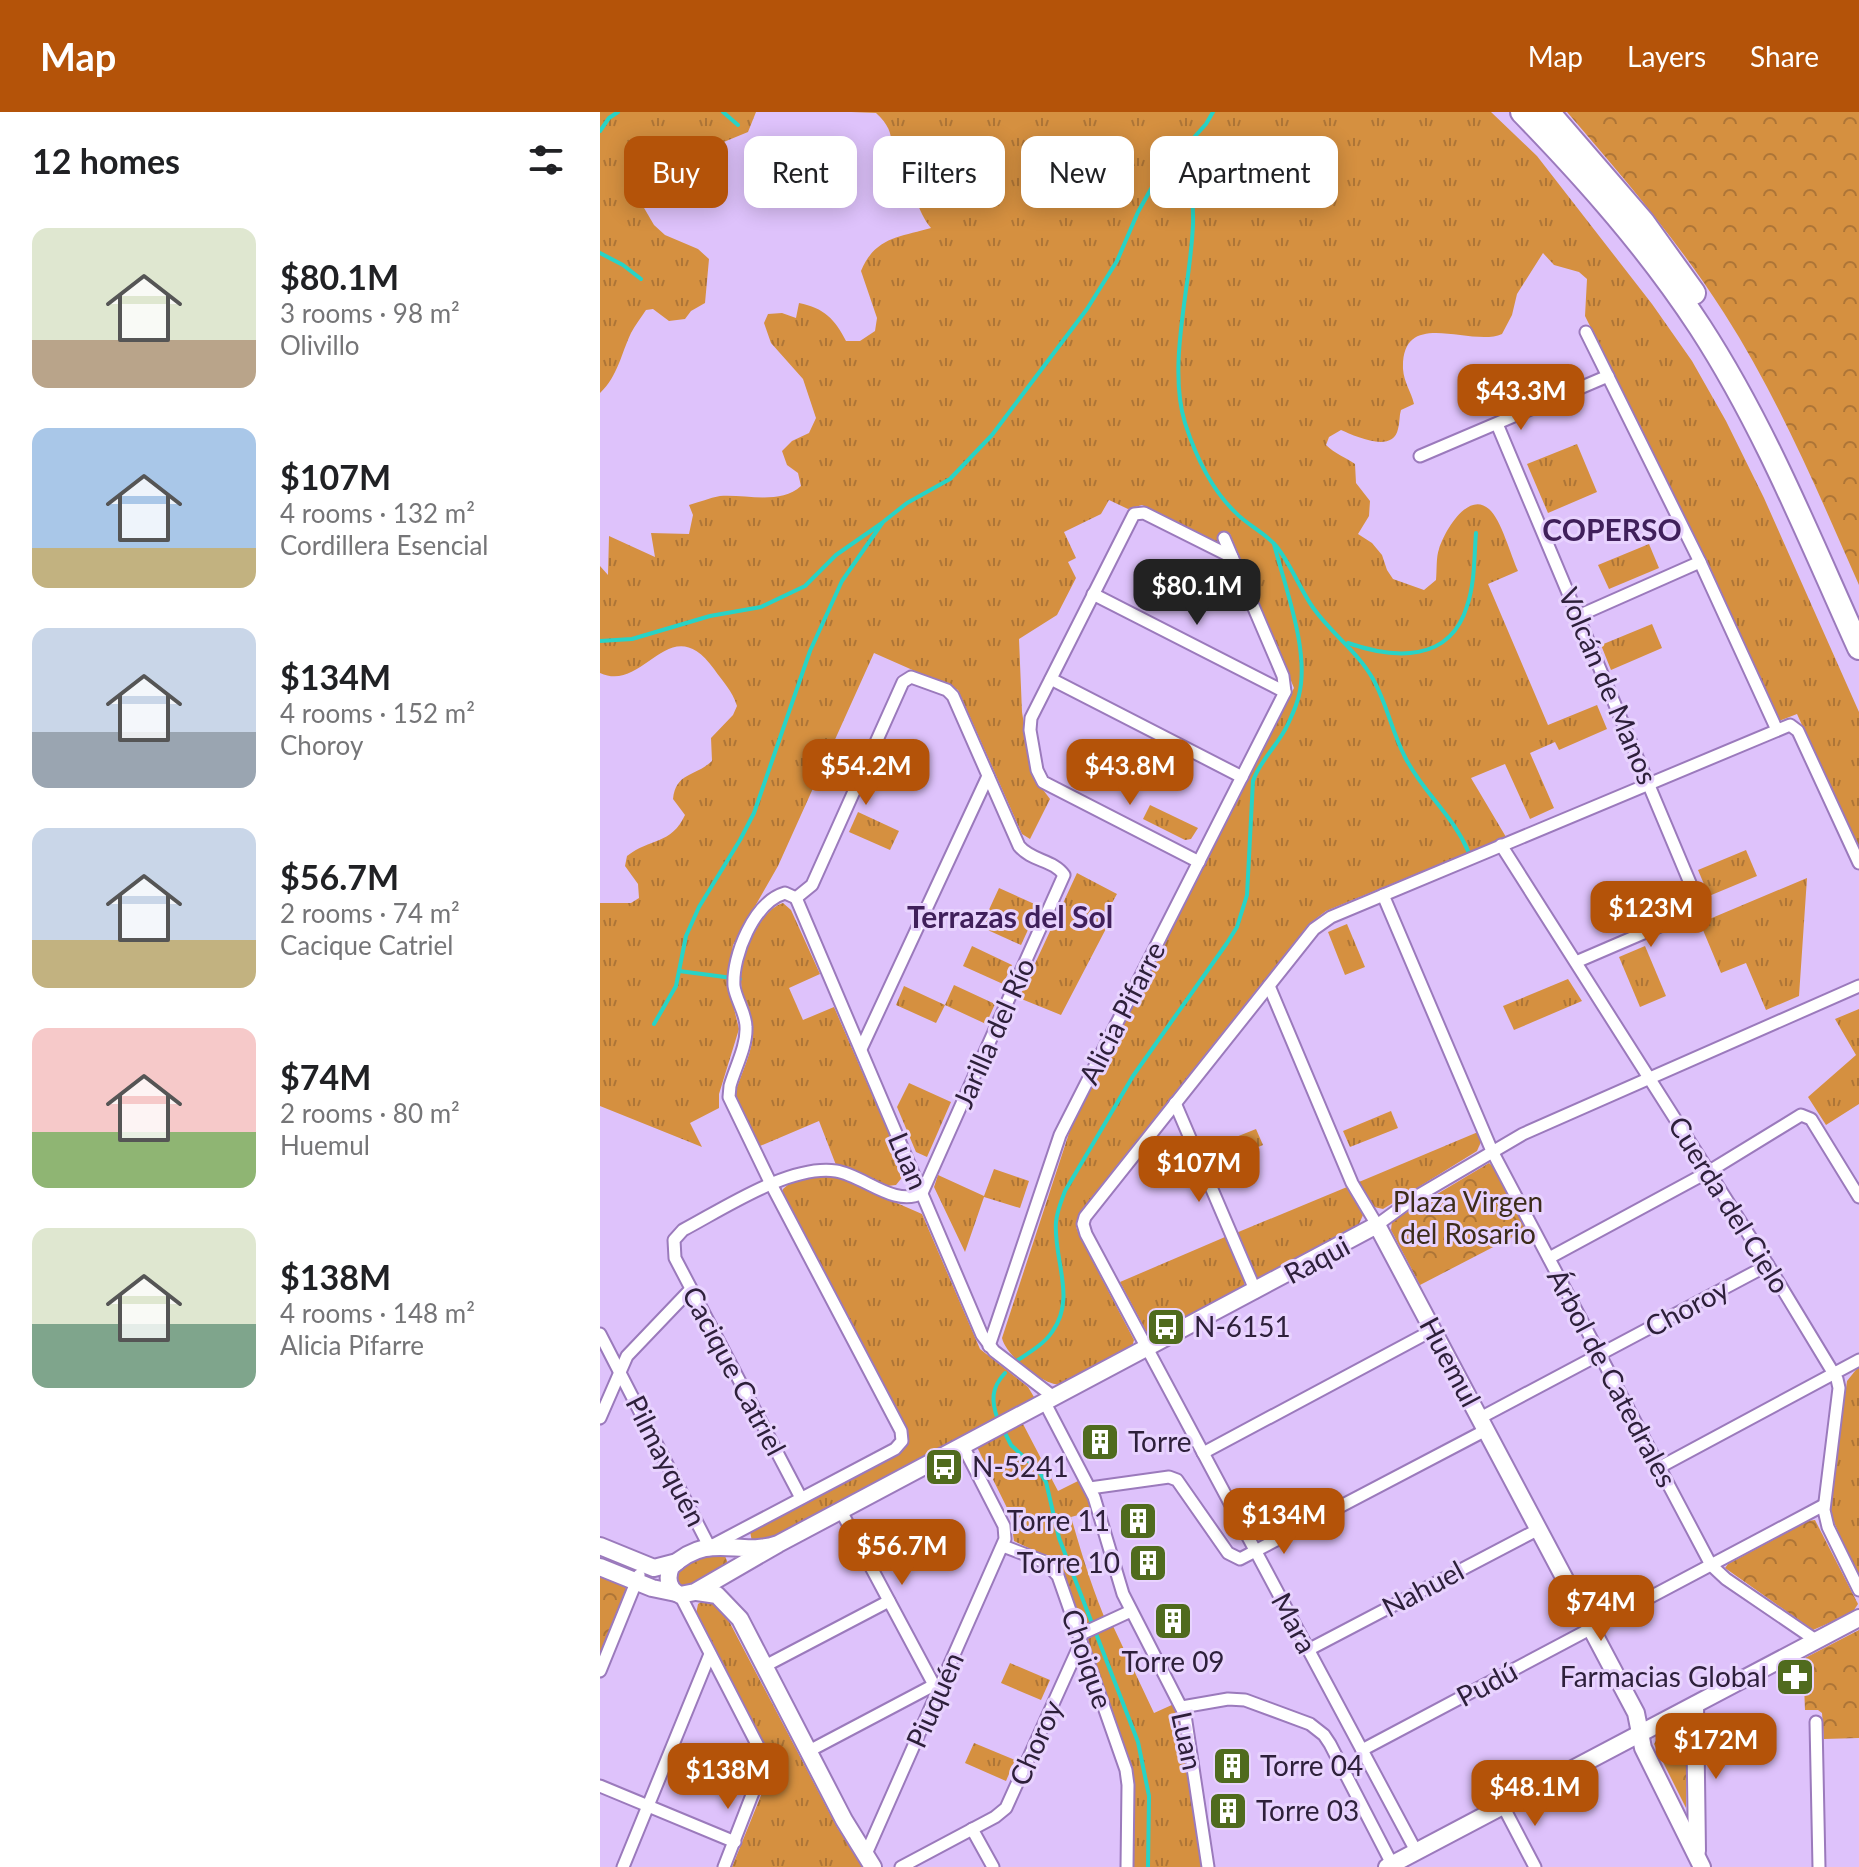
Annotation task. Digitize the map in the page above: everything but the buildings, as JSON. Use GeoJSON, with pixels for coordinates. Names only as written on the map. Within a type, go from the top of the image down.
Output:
{"type":"FeatureCollection","features":[{"type":"Feature","properties":{"kind":"highway"},"geometry":{"type":"LineString","coordinates":[[1522,112],[1614,212],[1701,329],[1762,437],[1859,648]]}},
{"type":"Feature","properties":{"kind":"highway"},"geometry":{"type":"LineString","coordinates":[[1551,115],[1668,254],[1732,351],[1774,430],[1859,613]]}},
{"type":"Feature","properties":{"kind":"street"},"geometry":{"type":"LineString","coordinates":[[1586,332],[1700,562],[1777,730]]}},
{"type":"Feature","properties":{"kind":"street"},"geometry":{"type":"LineString","coordinates":[[1420,456],[1608,376]]}},
{"type":"Feature","properties":{"kind":"street","name":"Volcán de Manos"},"geometry":{"type":"LineString","coordinates":[[1497,424],[1696,895],[1697,905],[1690,913],[1576,962]]}},
{"type":"Feature","properties":{"kind":"street"},"geometry":{"type":"LineString","coordinates":[[1199,862],[1043,782],[1039,777],[1030,724],[1136,512],[1144,513],[1232,557]]}},
{"type":"Feature","properties":{"kind":"street"},"geometry":{"type":"LineString","coordinates":[[1224,538],[1283,676],[1285,692]]}},
{"type":"Feature","properties":{"kind":"street"},"geometry":{"type":"LineString","coordinates":[[1578,616],[1700,562]]}},
{"type":"Feature","properties":{"kind":"street"},"geometry":{"type":"LineString","coordinates":[[1093,594],[1285,692]]}},
{"type":"Feature","properties":{"kind":"street"},"geometry":{"type":"LineString","coordinates":[[861,1049],[988,776],[950,692],[911,677],[903,682],[812,885],[796,898],[785,893],[773,898],[752,924],[739,950],[734,985],[746,1027],[729,1097],[771,1184],[789,1176],[834,1170],[900,1196],[913,1197],[922,1193]]}},
{"type":"Feature","properties":{"kind":"street"},"geometry":{"type":"LineString","coordinates":[[1051,679],[1242,777]]}},
{"type":"Feature","properties":{"kind":"street","name":"Alicia Pifarre"},"geometry":{"type":"LineString","coordinates":[[989,1346],[1060,1135],[1285,692]]}},
{"type":"Feature","properties":{"kind":"street"},"geometry":{"type":"LineString","coordinates":[[1256,1292],[1175,1103],[1321,922],[1790,725],[1796,727],[1859,863]]}},
{"type":"Feature","properties":{"kind":"street","name":"Jarilla del Río"},"geometry":{"type":"LineString","coordinates":[[922,1193],[1063,880],[1063,873],[1022,850],[988,776]]}},
{"type":"Feature","properties":{"kind":"street","name":"Cuerda del Cielo"},"geometry":{"type":"LineString","coordinates":[[1501,845],[1835,1375]]}},
{"type":"Feature","properties":{"kind":"street","name":"Árbol de Catedrales"},"geometry":{"type":"LineString","coordinates":[[1383,895],[1492,1151],[1711,1565],[1726,1579],[1817,1641]]}},
{"type":"Feature","properties":{"kind":"street","name":"Luan"},"geometry":{"type":"LineString","coordinates":[[796,898],[979,1329],[989,1346],[1050,1400],[1090,1488],[1119,1584],[1182,1707],[1189,1732],[1208,1867]]}},
{"type":"Feature","properties":{"kind":"street","name":"Huemul"},"geometry":{"type":"LineString","coordinates":[[1269,986],[1352,1183],[1639,1718],[1645,1753],[1699,1862]]}},
{"type":"Feature","properties":{"kind":"street","name":"Raqui"},"geometry":{"type":"LineString","coordinates":[[684,1593],[726,1576],[778,1544],[1256,1292],[1377,1225],[1403,1205],[1523,1134],[1859,986]]}},
{"type":"Feature","properties":{"kind":"street","name":"Mara"},"geometry":{"type":"LineString","coordinates":[[1175,1103],[1087,1214],[1084,1231],[1416,1851]]}},
{"type":"Feature","properties":{"kind":"street"},"geometry":{"type":"LineString","coordinates":[[1549,1258],[1708,1172],[1805,1115],[1811,1119],[1859,1197]]}},
{"type":"Feature","properties":{"kind":"street","name":"Raqui"},"geometry":{"type":"LineString","coordinates":[[679,1561],[715,1546],[895,1449],[902,1441],[901,1431],[771,1184]]}},
{"type":"Feature","properties":{"kind":"street","name":"Cacique Catriel"},"geometry":{"type":"LineString","coordinates":[[771,1184],[683,1230],[672,1243],[675,1258],[801,1498]]}},
{"type":"Feature","properties":{"kind":"street","name":"Choroy"},"geometry":{"type":"LineString","coordinates":[[1255,1551],[1483,1424],[1600,1354],[1768,1265]]}},
{"type":"Feature","properties":{"kind":"street"},"geometry":{"type":"LineString","coordinates":[[600,1418],[619,1370],[633,1349],[691,1289]]}},
{"type":"Feature","properties":{"kind":"street"},"geometry":{"type":"LineString","coordinates":[[1203,1453],[1433,1330]]}},
{"type":"Feature","properties":{"kind":"street","name":"Pilmayquén"},"geometry":{"type":"LineString","coordinates":[[600,1334],[715,1546]]}},
{"type":"Feature","properties":{"kind":"street"},"geometry":{"type":"LineString","coordinates":[[1660,1467],[1859,1360]]}},
{"type":"Feature","properties":{"kind":"street"},"geometry":{"type":"LineString","coordinates":[[1835,1375],[1839,1388],[1824,1505],[1826,1522],[1859,1590]]}},
{"type":"Feature","properties":{"kind":"street"},"geometry":{"type":"LineString","coordinates":[[963,1446],[1006,1530],[1003,1546]]}},
{"type":"Feature","properties":{"kind":"street"},"geometry":{"type":"LineString","coordinates":[[1090,1488],[1173,1478],[1184,1486],[1230,1556],[1240,1559],[1255,1551]]}},
{"type":"Feature","properties":{"kind":"street","name":"Pudú"},"geometry":{"type":"LineString","coordinates":[[1362,1750],[1824,1505]]}},
{"type":"Feature","properties":{"kind":"street"},"geometry":{"type":"LineString","coordinates":[[809,1751],[937,1687],[841,1511]]}},
{"type":"Feature","properties":{"kind":"street","name":"Nahuel"},"geometry":{"type":"LineString","coordinates":[[1308,1650],[1539,1529]]}},
{"type":"Feature","properties":{"kind":"street","name":"Raqui"},"geometry":{"type":"LineString","coordinates":[[715,1546],[759,1549],[778,1544]]}},
{"type":"Feature","properties":{"kind":"street"},"geometry":{"type":"LineString","coordinates":[[600,1546],[659,1568],[679,1561]]}},
{"type":"Feature","properties":{"kind":"street"},"geometry":{"type":"LineString","coordinates":[[715,1546],[732,1562],[726,1576],[740,1619],[844,1820],[870,1860]]}},
{"type":"Feature","properties":{"kind":"street","name":"Choique"},"geometry":{"type":"LineString","coordinates":[[1003,1546],[1045,1562],[1055,1570],[1082,1636],[1127,1777],[1127,1867]]}},
{"type":"Feature","properties":{"kind":"street","name":"Piuquén"},"geometry":{"type":"LineString","coordinates":[[870,1860],[937,1687],[1003,1546]]}},
{"type":"Feature","properties":{"kind":"street"},"geometry":{"type":"LineString","coordinates":[[679,1561],[671,1567],[668,1577],[684,1593],[764,1764],[724,1867]]}},
{"type":"Feature","properties":{"kind":"street"},"geometry":{"type":"LineString","coordinates":[[600,1671],[643,1564]]}},
{"type":"Feature","properties":{"kind":"street"},"geometry":{"type":"LineString","coordinates":[[600,1567],[636,1582],[684,1593],[717,1595],[740,1619]]}},
{"type":"Feature","properties":{"kind":"street"},"geometry":{"type":"LineString","coordinates":[[765,1666],[889,1601]]}},
{"type":"Feature","properties":{"kind":"street"},"geometry":{"type":"LineString","coordinates":[[1082,1636],[1131,1611]]}},
{"type":"Feature","properties":{"kind":"street"},"geometry":{"type":"LineString","coordinates":[[1182,1707],[1228,1699],[1245,1700],[1316,1728],[1330,1744],[1390,1866],[1859,1618]]}},
{"type":"Feature","properties":{"kind":"street","name":"Choroy"},"geometry":{"type":"LineString","coordinates":[[972,1829],[1001,1813],[1009,1802],[1082,1636]]}},
{"type":"Feature","properties":{"kind":"street"},"geometry":{"type":"LineString","coordinates":[[623,1867],[710,1654]]}},
{"type":"Feature","properties":{"kind":"street"},"geometry":{"type":"LineString","coordinates":[[1695,1705],[1699,1862]]}},
{"type":"Feature","properties":{"kind":"street"},"geometry":{"type":"LineString","coordinates":[[1816,1722],[1819,1867]]}},
{"type":"Feature","properties":{"kind":"street"},"geometry":{"type":"LineString","coordinates":[[600,1786],[735,1842]]}},
{"type":"Feature","properties":{"kind":"street"},"geometry":{"type":"LineString","coordinates":[[1503,1806],[1535,1867]]}},
{"type":"Feature","properties":{"kind":"street"},"geometry":{"type":"LineString","coordinates":[[901,1867],[972,1829],[993,1867]]}},
{"type":"Feature","properties":{"kind":"green space"},"geometry":{"type":"Polygon","coordinates":[[[600,112],[756,112],[748,132],[728,140],[728,136],[624,136],[624,208],[644,208],[654,225],[665,235],[698,249],[709,259],[705,303],[691,311],[685,319],[669,321],[653,309],[646,310],[631,333],[611,379],[600,393],[600,112]]]}},
{"type":"Feature","properties":{"kind":"green space"},"geometry":{"type":"Polygon","coordinates":[[[851,112],[1491,112],[1537,156],[1652,304],[1692,361],[1764,498],[1859,712],[1859,850],[1797,714],[1779,721],[1706,560],[1585,316],[1587,279],[1579,272],[1554,265],[1543,253],[1517,294],[1512,315],[1502,334],[1473,337],[1440,333],[1413,339],[1405,350],[1403,369],[1414,404],[1401,410],[1395,436],[1381,442],[1341,430],[1329,437],[1326,445],[1355,464],[1356,483],[1370,501],[1369,516],[1358,534],[1372,543],[1382,555],[1393,579],[1424,590],[1436,580],[1439,549],[1451,524],[1473,505],[1489,509],[1502,529],[1518,571],[1488,584],[1548,725],[1597,705],[1607,729],[1559,750],[1555,742],[1530,753],[1554,808],[1530,819],[1505,764],[1471,778],[1506,837],[1326,911],[1309,924],[1080,1212],[1076,1227],[1080,1237],[1134,1340],[1132,1347],[1061,1385],[1044,1380],[1026,1368],[1010,1353],[1002,1338],[1072,1124],[1294,688],[1230,534],[1218,539],[1219,543],[1142,505],[1128,509],[1109,500],[1101,514],[1064,532],[1076,558],[1068,562],[1076,578],[1057,615],[1019,639],[1022,712],[1032,775],[1050,799],[1030,839],[1022,834],[958,690],[874,653],[778,866],[733,945],[728,984],[739,1029],[719,1094],[719,1108],[690,1123],[702,1147],[600,1106],[600,903],[631,903],[639,898],[638,884],[625,866],[627,856],[667,836],[679,825],[685,815],[673,799],[675,790],[682,779],[712,761],[711,738],[733,715],[737,706],[714,669],[698,652],[684,646],[670,649],[630,673],[616,676],[600,673],[600,566],[608,575],[609,536],[655,557],[651,533],[689,534],[693,515],[689,505],[720,496],[773,497],[793,492],[801,486],[798,473],[787,465],[782,451],[792,441],[809,433],[816,418],[803,379],[771,343],[764,323],[768,314],[782,313],[796,318],[799,303],[808,305],[828,316],[846,341],[860,341],[875,331],[877,318],[861,271],[873,251],[881,245],[931,228],[919,208],[1005,208],[1005,136],[891,136],[876,113],[851,112]]]}},
{"type":"Feature","properties":{"kind":"green space"},"geometry":{"type":"Polygon","coordinates":[[[1567,112],[1859,112],[1859,585],[1780,412],[1724,313],[1669,235],[1567,112]]]}},
{"type":"Feature","properties":{"kind":"green space"},"geometry":{"type":"Polygon","coordinates":[[[1577,444],[1597,492],[1548,513],[1527,464],[1577,444]]]}},
{"type":"Feature","properties":{"kind":"green space"},"geometry":{"type":"Polygon","coordinates":[[[1649,544],[1659,568],[1609,589],[1598,565],[1649,544]]]}},
{"type":"Feature","properties":{"kind":"green space"},"geometry":{"type":"Polygon","coordinates":[[[1652,624],[1662,648],[1611,670],[1601,645],[1652,624]]]}},
{"type":"Feature","properties":{"kind":"green space"},"geometry":{"type":"Polygon","coordinates":[[[1150,805],[1198,828],[1191,839],[1185,840],[1143,819],[1150,805]]]}},
{"type":"Feature","properties":{"kind":"green space"},"geometry":{"type":"Polygon","coordinates":[[[858,812],[899,831],[890,850],[849,832],[858,812]]]}},
{"type":"Feature","properties":{"kind":"green space"},"geometry":{"type":"Polygon","coordinates":[[[1746,850],[1757,876],[1709,896],[1698,870],[1746,850]]]}},
{"type":"Feature","properties":{"kind":"green space"},"geometry":{"type":"Polygon","coordinates":[[[1077,873],[1117,894],[1104,917],[1110,921],[1061,1015],[1019,998],[1077,873]]]}},
{"type":"Feature","properties":{"kind":"green space"},"geometry":{"type":"Polygon","coordinates":[[[1807,878],[1799,996],[1766,1010],[1746,963],[1721,973],[1700,923],[1807,878]]]}},
{"type":"Feature","properties":{"kind":"green space"},"geometry":{"type":"Polygon","coordinates":[[[999,888],[1039,906],[1021,945],[981,927],[999,888]]]}},
{"type":"Feature","properties":{"kind":"green space"},"geometry":{"type":"Polygon","coordinates":[[[783,903],[791,910],[820,974],[789,988],[803,1020],[834,1007],[904,1168],[904,1175],[896,1185],[887,1186],[836,1165],[819,1121],[760,1146],[736,1097],[753,1037],[742,988],[744,961],[759,925],[774,907],[783,903]]]}},
{"type":"Feature","properties":{"kind":"green space"},"geometry":{"type":"Polygon","coordinates":[[[1347,924],[1365,967],[1345,975],[1328,932],[1347,924]]]}},
{"type":"Feature","properties":{"kind":"green space"},"geometry":{"type":"Polygon","coordinates":[[[972,946],[1012,965],[1003,984],[963,966],[972,946]]]}},
{"type":"Feature","properties":{"kind":"green space"},"geometry":{"type":"Polygon","coordinates":[[[1645,946],[1666,996],[1640,1007],[1619,957],[1645,946]]]}},
{"type":"Feature","properties":{"kind":"green space"},"geometry":{"type":"Polygon","coordinates":[[[1568,979],[1582,1001],[1514,1030],[1503,1006],[1568,979]]]}},
{"type":"Feature","properties":{"kind":"green space"},"geometry":{"type":"Polygon","coordinates":[[[954,985],[995,1004],[986,1024],[945,1005],[954,985]]]}},
{"type":"Feature","properties":{"kind":"green space"},"geometry":{"type":"Polygon","coordinates":[[[904,986],[945,1005],[936,1023],[896,1005],[904,986]]]}},
{"type":"Feature","properties":{"kind":"green space"},"geometry":{"type":"Polygon","coordinates":[[[1859,1009],[1859,1104],[1826,1125],[1808,1097],[1856,1055],[1835,1019],[1859,1009]]]}},
{"type":"Feature","properties":{"kind":"green space"},"geometry":{"type":"Polygon","coordinates":[[[909,1083],[951,1102],[927,1157],[916,1152],[897,1107],[909,1083]]]}},
{"type":"Feature","properties":{"kind":"green space"},"geometry":{"type":"Polygon","coordinates":[[[1391,1111],[1398,1128],[1350,1147],[1343,1131],[1391,1111]]]}},
{"type":"Feature","properties":{"kind":"green space"},"geometry":{"type":"Polygon","coordinates":[[[1256,1129],[1263,1145],[1213,1166],[1206,1149],[1256,1129]]]}},
{"type":"Feature","properties":{"kind":"green space"},"geometry":{"type":"Polygon","coordinates":[[[1478,1132],[1481,1142],[1477,1151],[1383,1209],[1374,1207],[1359,1182],[1478,1132]]]}},
{"type":"Feature","properties":{"kind":"green space","name":"Plaza Virgen del Rosario"},"geometry":{"type":"Polygon","coordinates":[[[1489,1163],[1495,1168],[1526,1230],[1420,1285],[1391,1230],[1392,1221],[1489,1163]]]}},
{"type":"Feature","properties":{"kind":"green space"},"geometry":{"type":"Polygon","coordinates":[[[994,1169],[1029,1181],[1020,1208],[984,1197],[965,1252],[934,1187],[938,1175],[984,1196],[994,1169]]]}},
{"type":"Feature","properties":{"kind":"green space"},"geometry":{"type":"Polygon","coordinates":[[[822,1175],[835,1176],[922,1214],[980,1349],[1028,1387],[1034,1397],[1031,1402],[763,1543],[752,1542],[750,1531],[899,1452],[908,1441],[907,1429],[783,1195],[783,1189],[790,1183],[822,1175]]]}},
{"type":"Feature","properties":{"kind":"green space"},"geometry":{"type":"Polygon","coordinates":[[[1347,1187],[1363,1215],[1359,1224],[1264,1278],[1257,1278],[1236,1233],[1347,1187]]]}},
{"type":"Feature","properties":{"kind":"green space"},"geometry":{"type":"Polygon","coordinates":[[[1225,1237],[1244,1280],[1244,1287],[1156,1334],[1147,1333],[1120,1282],[1225,1237]]]}},
{"type":"Feature","properties":{"kind":"green space"},"geometry":{"type":"Polygon","coordinates":[[[1859,1366],[1859,1579],[1829,1511],[1847,1381],[1859,1366]]]}},
{"type":"Feature","properties":{"kind":"green space"},"geometry":{"type":"Polygon","coordinates":[[[1023,1424],[1058,1491],[1080,1480],[1093,1511],[1071,1517],[1103,1614],[1109,1628],[1113,1626],[1154,1713],[1174,1704],[1180,1718],[1201,1867],[1133,1867],[1134,1783],[1063,1573],[1054,1560],[1014,1541],[1010,1514],[977,1447],[1023,1424]]]}},
{"type":"Feature","properties":{"kind":"green space"},"geometry":{"type":"Polygon","coordinates":[[[1815,1520],[1858,1604],[1852,1613],[1813,1630],[1725,1568],[1808,1521],[1815,1520]]]}},
{"type":"Feature","properties":{"kind":"green space"},"geometry":{"type":"Polygon","coordinates":[[[707,1551],[724,1553],[728,1564],[681,1591],[672,1574],[707,1551]]]}},
{"type":"Feature","properties":{"kind":"green space"},"geometry":{"type":"Polygon","coordinates":[[[600,1572],[624,1584],[626,1589],[600,1653],[600,1572]]]}},
{"type":"Feature","properties":{"kind":"green space"},"geometry":{"type":"Polygon","coordinates":[[[704,1600],[720,1604],[838,1829],[866,1867],[732,1867],[768,1778],[770,1761],[696,1614],[698,1604],[704,1600]]]}},
{"type":"Feature","properties":{"kind":"green space"},"geometry":{"type":"Polygon","coordinates":[[[1859,1630],[1859,1738],[1824,1739],[1822,1713],[1805,1710],[1803,1659],[1859,1630]]]}},
{"type":"Feature","properties":{"kind":"green space"},"geometry":{"type":"Polygon","coordinates":[[[1010,1663],[1050,1680],[1041,1700],[1001,1683],[1010,1663]]]}},
{"type":"Feature","properties":{"kind":"green space"},"geometry":{"type":"Polygon","coordinates":[[[1682,1726],[1686,1728],[1686,1808],[1654,1744],[1657,1739],[1682,1726]]]}},
{"type":"Feature","properties":{"kind":"green space"},"geometry":{"type":"Polygon","coordinates":[[[974,1743],[1015,1760],[1006,1781],[965,1763],[974,1743]]]}},
{"type":"Feature","properties":{"kind":"waterway"},"geometry":{"type":"LineString","coordinates":[[600,131],[609,118],[618,112]]}},
{"type":"Feature","properties":{"kind":"waterway"},"geometry":{"type":"LineString","coordinates":[[723,112],[738,125]]}},
{"type":"Feature","properties":{"kind":"waterway"},"geometry":{"type":"LineString","coordinates":[[654,1024],[676,986],[686,936],[699,907],[754,813],[810,651],[842,581],[883,522],[907,503],[950,479],[992,435],[1087,309],[1117,261],[1156,180],[1213,112]]}},
{"type":"Feature","properties":{"kind":"waterway"},"geometry":{"type":"LineString","coordinates":[[1192,208],[1178,376],[1185,423],[1194,447],[1218,493],[1240,517],[1277,547],[1314,609],[1367,669],[1412,770],[1454,826],[1469,853]]}},
{"type":"Feature","properties":{"kind":"waterway"},"geometry":{"type":"LineString","coordinates":[[600,253],[641,279]]}},
{"type":"Feature","properties":{"kind":"waterway"},"geometry":{"type":"LineString","coordinates":[[600,641],[632,639],[710,616],[761,607],[805,586],[836,555],[882,523]]}},
{"type":"Feature","properties":{"kind":"waterway"},"geometry":{"type":"LineString","coordinates":[[1348,643],[1401,653],[1434,647],[1448,638],[1459,625],[1470,597],[1476,533]]}},
{"type":"Feature","properties":{"kind":"waterway"},"geometry":{"type":"LineString","coordinates":[[1018,1360],[1052,1332],[1063,1306],[1056,1222],[1065,1191],[1133,1076],[1237,927],[1247,895],[1253,781],[1288,724],[1302,678],[1295,620],[1274,544]]}},
{"type":"Feature","properties":{"kind":"waterway"},"geometry":{"type":"LineString","coordinates":[[679,971],[740,979]]}},
{"type":"Feature","properties":{"kind":"waterway"},"geometry":{"type":"LineString","coordinates":[[998,1420],[994,1395],[1005,1373]]}},
{"type":"Feature","properties":{"kind":"waterway"},"geometry":{"type":"LineString","coordinates":[[1005,1433],[1011,1445],[1038,1470],[1046,1482],[1059,1538],[1138,1742],[1149,1796],[1148,1867]]}},
{"type":"Feature","properties":{"kind":"place","name":"N-6151"},"geometry":{"type":"Point","coordinates":[1166,1327]}},
{"type":"Feature","properties":{"kind":"place","name":"Torre"},"geometry":{"type":"Point","coordinates":[1100,1442]}},
{"type":"Feature","properties":{"kind":"place","name":"N-5241"},"geometry":{"type":"Point","coordinates":[944,1467]}},
{"type":"Feature","properties":{"kind":"place","name":"Torre 11"},"geometry":{"type":"Point","coordinates":[1138,1521]}},
{"type":"Feature","properties":{"kind":"place","name":"Torre 10"},"geometry":{"type":"Point","coordinates":[1148,1563]}},
{"type":"Feature","properties":{"kind":"place","name":"Torre 09"},"geometry":{"type":"Point","coordinates":[1173,1621]}},
{"type":"Feature","properties":{"kind":"place","name":"Farmacias Global"},"geometry":{"type":"Point","coordinates":[1795,1677]}},
{"type":"Feature","properties":{"kind":"place","name":"Torre 04"},"geometry":{"type":"Point","coordinates":[1232,1766]}},
{"type":"Feature","properties":{"kind":"place","name":"Torre 03"},"geometry":{"type":"Point","coordinates":[1228,1811]}},
{"type":"Feature","properties":{"kind":"district","name":"COPERSO"},"geometry":{"type":"Point","coordinates":[1612,531]}},
{"type":"Feature","properties":{"kind":"district","name":"Terrazas del Sol"},"geometry":{"type":"Point","coordinates":[1010,918]}}]}
